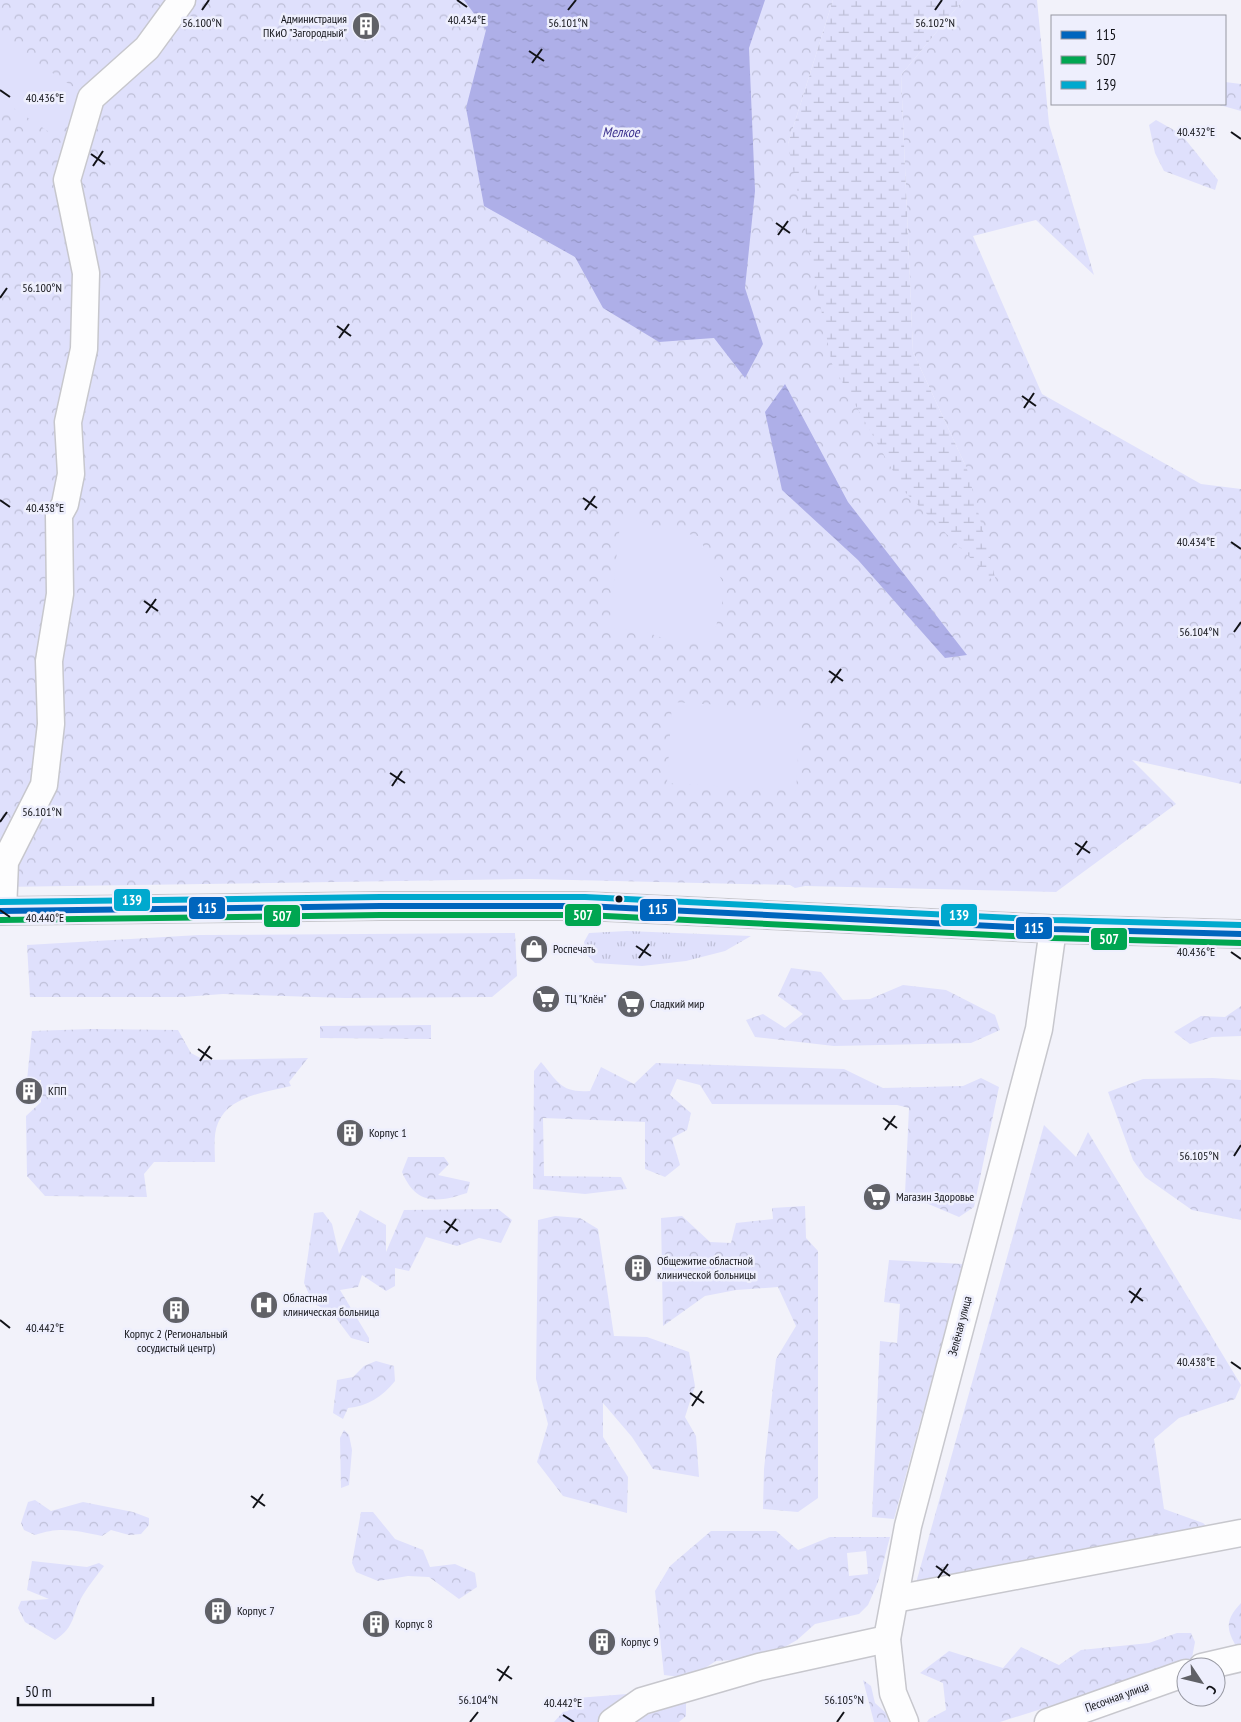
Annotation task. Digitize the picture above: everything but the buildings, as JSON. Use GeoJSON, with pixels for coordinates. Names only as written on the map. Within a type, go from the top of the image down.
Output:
{"type":"FeatureCollection","features":[{"type":"Feature","properties":{"kind":"main road"},"geometry":{"type":"LineString","coordinates":[[1,911],[390,906],[585,906],[1053,929],[1241,934]]}},
{"type":"Feature","properties":{"kind":"street"},"geometry":{"type":"LineString","coordinates":[[1,911],[5,862],[44,785],[51,724],[49,661],[60,594],[59,515],[65,504],[71,474],[68,422],[84,349],[86,302],[86,273],[67,180],[91,98],[146,48],[182,0]]}},
{"type":"Feature","properties":{"kind":"street","name":"Зелёная улица"},"geometry":{"type":"LineString","coordinates":[[905,1722],[893,1693],[887,1639],[896,1599],[908,1526],[1039,1029],[1053,929]]}},
{"type":"Feature","properties":{"kind":"street"},"geometry":{"type":"LineString","coordinates":[[896,1599],[1241,1534]]}},
{"type":"Feature","properties":{"kind":"street"},"geometry":{"type":"LineString","coordinates":[[612,1722],[642,1701],[759,1667],[887,1639]]}},
{"type":"Feature","properties":{"kind":"street"},"geometry":{"type":"LineString","coordinates":[[1226,1661],[1241,1658]]}},
{"type":"Feature","properties":{"kind":"street","name":"Песочная улица"},"geometry":{"type":"LineString","coordinates":[[1048,1722],[1176,1676]]}},
{"type":"Feature","properties":{"kind":"green space"},"geometry":{"type":"Polygon","coordinates":[[[0,0],[833,0],[788,144],[967,469],[913,352],[901,75],[963,0],[1037,0],[1049,124],[1094,275],[1036,220],[973,236],[1042,394],[1201,484],[1241,489],[1241,784],[1132,760],[1176,804],[1056,892],[805,886],[795,888],[790,885],[530,879],[0,887],[0,0]]]}},
{"type":"Feature","properties":{"kind":"green space"},"geometry":{"type":"Polygon","coordinates":[[[833,0],[963,0],[901,75],[913,352],[967,469],[997,585],[905,492],[832,364],[788,144],[833,0]]]}},
{"type":"Feature","properties":{"kind":"green space"},"geometry":{"type":"Polygon","coordinates":[[[0,38],[84,94],[55,136],[0,99],[0,38]]]}},
{"type":"Feature","properties":{"kind":"green space"},"geometry":{"type":"Polygon","coordinates":[[[1226,82],[1241,84],[1241,111],[1220,105],[1226,105],[1226,82]]]}},
{"type":"Feature","properties":{"kind":"green space"},"geometry":{"type":"Polygon","coordinates":[[[1156,120],[1181,134],[1218,180],[1215,190],[1164,171],[1155,153],[1149,125],[1156,120]]]}},
{"type":"Feature","properties":{"kind":"green space"},"geometry":{"type":"Polygon","coordinates":[[[621,515],[659,528],[698,536],[726,588],[712,642],[671,641],[643,631],[609,628],[621,515]]]}},
{"type":"Feature","properties":{"kind":"green space"},"geometry":{"type":"Polygon","coordinates":[[[672,702],[801,710],[796,791],[667,783],[672,702]]]}},
{"type":"Feature","properties":{"kind":"green space"},"geometry":{"type":"Polygon","coordinates":[[[627,931],[751,936],[725,951],[686,961],[642,966],[595,963],[586,954],[584,942],[589,933],[627,931]]]}},
{"type":"Feature","properties":{"kind":"green space"},"geometry":{"type":"Polygon","coordinates":[[[515,933],[517,976],[492,997],[345,998],[223,994],[183,997],[30,997],[27,945],[199,935],[515,933]]]}},
{"type":"Feature","properties":{"kind":"green space"},"geometry":{"type":"Polygon","coordinates":[[[791,968],[821,972],[843,1000],[870,999],[903,985],[946,990],[995,1015],[1000,1030],[971,1043],[834,1046],[755,1037],[746,1020],[763,1014],[785,1028],[803,1014],[778,996],[791,968]]]}},
{"type":"Feature","properties":{"kind":"green space"},"geometry":{"type":"Polygon","coordinates":[[[1241,1006],[1241,1036],[1212,1037],[1190,1044],[1174,1032],[1201,1016],[1225,1017],[1241,1006]]]}},
{"type":"Feature","properties":{"kind":"green space"},"geometry":{"type":"Polygon","coordinates":[[[431,1025],[431,1039],[320,1038],[320,1026],[431,1025]]]}},
{"type":"Feature","properties":{"kind":"green space"},"geometry":{"type":"Polygon","coordinates":[[[91,1029],[178,1030],[191,1053],[204,1060],[308,1058],[289,1082],[291,1086],[260,1093],[239,1101],[223,1114],[215,1132],[215,1162],[154,1162],[144,1174],[147,1197],[45,1196],[27,1176],[26,1116],[41,1102],[41,1080],[27,1080],[32,1031],[91,1029]]]}},
{"type":"Feature","properties":{"kind":"green space"},"geometry":{"type":"Polygon","coordinates":[[[541,1062],[561,1085],[580,1091],[590,1091],[601,1067],[634,1084],[656,1063],[844,1069],[883,1088],[963,1086],[981,1078],[999,1087],[974,1207],[959,1217],[905,1194],[909,1108],[897,1105],[712,1104],[700,1085],[677,1079],[670,1095],[691,1113],[687,1130],[672,1138],[680,1165],[665,1177],[645,1169],[645,1122],[543,1118],[544,1176],[621,1177],[627,1189],[585,1194],[533,1189],[534,1071],[541,1062]]]}},
{"type":"Feature","properties":{"kind":"green space"},"geometry":{"type":"Polygon","coordinates":[[[1213,1078],[1241,1080],[1241,1220],[1192,1210],[1145,1177],[1133,1160],[1108,1092],[1143,1079],[1213,1078]]]}},
{"type":"Feature","properties":{"kind":"green space"},"geometry":{"type":"Polygon","coordinates":[[[1044,1125],[1076,1157],[1088,1132],[1241,1385],[1235,1399],[1179,1418],[1154,1439],[1164,1509],[1203,1523],[1212,1531],[916,1583],[1044,1125]]]}},
{"type":"Feature","properties":{"kind":"green space"},"geometry":{"type":"Polygon","coordinates":[[[408,1157],[444,1157],[449,1164],[438,1175],[470,1182],[467,1193],[446,1199],[428,1199],[421,1196],[414,1191],[402,1172],[408,1157]]]}},
{"type":"Feature","properties":{"kind":"green space"},"geometry":{"type":"Polygon","coordinates":[[[805,1206],[806,1238],[818,1251],[818,1498],[798,1512],[763,1509],[764,1469],[776,1359],[796,1326],[778,1287],[736,1290],[705,1296],[663,1326],[661,1218],[682,1216],[710,1242],[731,1243],[736,1223],[773,1219],[772,1208],[805,1206]]]}},
{"type":"Feature","properties":{"kind":"green space"},"geometry":{"type":"Polygon","coordinates":[[[498,1209],[512,1220],[501,1243],[479,1238],[457,1246],[426,1237],[409,1271],[395,1268],[395,1286],[386,1291],[362,1275],[358,1287],[340,1290],[369,1338],[369,1343],[351,1338],[333,1314],[313,1303],[304,1283],[314,1213],[323,1212],[332,1224],[339,1254],[360,1210],[386,1225],[386,1252],[404,1210],[498,1209]]]}},
{"type":"Feature","properties":{"kind":"green space"},"geometry":{"type":"Polygon","coordinates":[[[555,1216],[580,1218],[598,1229],[614,1336],[647,1337],[689,1352],[695,1386],[685,1417],[696,1436],[699,1477],[653,1469],[632,1437],[603,1403],[603,1437],[628,1477],[627,1513],[563,1496],[537,1462],[548,1424],[536,1379],[538,1220],[555,1216]]]}},
{"type":"Feature","properties":{"kind":"green space"},"geometry":{"type":"Polygon","coordinates":[[[889,1260],[963,1264],[894,1519],[872,1517],[880,1341],[897,1343],[900,1304],[884,1302],[889,1260]]]}},
{"type":"Feature","properties":{"kind":"green space"},"geometry":{"type":"Polygon","coordinates":[[[376,1361],[394,1366],[395,1381],[374,1400],[348,1408],[343,1419],[333,1413],[337,1380],[353,1377],[364,1366],[376,1361]]]}},
{"type":"Feature","properties":{"kind":"green space"},"geometry":{"type":"Polygon","coordinates":[[[344,1430],[349,1435],[352,1450],[349,1485],[341,1488],[340,1438],[344,1430]]]}},
{"type":"Feature","properties":{"kind":"green space"},"geometry":{"type":"Polygon","coordinates":[[[35,1500],[51,1511],[83,1502],[133,1512],[149,1518],[149,1525],[141,1534],[129,1535],[111,1530],[102,1536],[61,1530],[35,1535],[24,1530],[21,1523],[28,1502],[35,1500]]]}},
{"type":"Feature","properties":{"kind":"green space"},"geometry":{"type":"Polygon","coordinates":[[[361,1512],[373,1512],[395,1539],[423,1550],[430,1567],[455,1564],[475,1573],[477,1587],[459,1599],[429,1577],[408,1576],[378,1581],[356,1572],[352,1563],[361,1512]]]}},
{"type":"Feature","properties":{"kind":"green space"},"geometry":{"type":"Polygon","coordinates":[[[711,1531],[776,1531],[798,1550],[830,1537],[890,1537],[878,1582],[868,1605],[859,1614],[815,1624],[797,1640],[765,1658],[716,1661],[689,1678],[664,1675],[655,1591],[670,1566],[711,1531]],[[866,1551],[847,1553],[849,1576],[868,1574],[866,1551]]]}},
{"type":"Feature","properties":{"kind":"green space"},"geometry":{"type":"Polygon","coordinates":[[[32,1561],[87,1567],[99,1563],[104,1566],[83,1595],[67,1630],[55,1640],[25,1622],[18,1608],[21,1601],[49,1599],[27,1590],[32,1561]]]}},
{"type":"Feature","properties":{"kind":"green space"},"geometry":{"type":"Polygon","coordinates":[[[1241,1603],[1240,1653],[1232,1639],[1229,1622],[1231,1616],[1241,1603]]]}},
{"type":"Feature","properties":{"kind":"green space"},"geometry":{"type":"Polygon","coordinates":[[[1177,1633],[1191,1633],[1195,1642],[1192,1657],[1176,1657],[1175,1667],[1000,1722],[927,1722],[946,1710],[943,1683],[920,1673],[949,1651],[1003,1668],[1021,1647],[1059,1665],[1081,1650],[1149,1643],[1177,1633]]]}},
{"type":"Feature","properties":{"kind":"green space"},"geometry":{"type":"Polygon","coordinates":[[[863,1680],[871,1686],[875,1703],[886,1713],[889,1722],[874,1722],[863,1680]]]}},
{"type":"Feature","properties":{"kind":"green space"},"geometry":{"type":"Polygon","coordinates":[[[627,1694],[598,1722],[554,1722],[563,1712],[568,1711],[577,1698],[627,1694]]]}},
{"type":"Feature","properties":{"kind":"green space"},"geometry":{"type":"Polygon","coordinates":[[[686,1702],[686,1716],[679,1722],[625,1722],[686,1702]]]}},
{"type":"Feature","properties":{"kind":"water","name":"Мелкое"},"geometry":{"type":"Polygon","coordinates":[[[464,0],[765,0],[749,48],[755,191],[745,288],[763,344],[745,378],[714,338],[659,342],[603,308],[575,257],[484,206],[466,108],[486,30],[464,0]]]}},
{"type":"Feature","properties":{"kind":"water"},"geometry":{"type":"Polygon","coordinates":[[[785,384],[848,502],[967,655],[945,658],[858,560],[782,490],[765,412],[785,384]]]}},
{"type":"Feature","properties":{"kind":"transit line","name":"139"},"geometry":{"type":"LineString","coordinates":[[0,902],[380,897],[585,897],[1053,920],[1241,925]]}},
{"type":"Feature","properties":{"kind":"transit line","name":"115"},"geometry":{"type":"LineString","coordinates":[[0,911],[380,906],[585,906],[1053,929],[1241,934]]}},
{"type":"Feature","properties":{"kind":"transit line","name":"507"},"geometry":{"type":"LineString","coordinates":[[0,920],[380,915],[585,915],[1053,938],[1241,943]]}},
{"type":"Feature","properties":{"kind":"place","name":"Администрация ПКиО \"Загородный\""},"geometry":{"type":"Point","coordinates":[366,26]}},
{"type":"Feature","properties":{"kind":"place","name":"Роспечать"},"geometry":{"type":"Point","coordinates":[534,949]}},
{"type":"Feature","properties":{"kind":"place","name":"ТЦ \"Клён\""},"geometry":{"type":"Point","coordinates":[546,999]}},
{"type":"Feature","properties":{"kind":"place","name":"Сладкий мир"},"geometry":{"type":"Point","coordinates":[631,1004]}},
{"type":"Feature","properties":{"kind":"place","name":"КПП"},"geometry":{"type":"Point","coordinates":[29,1091]}},
{"type":"Feature","properties":{"kind":"place","name":"Корпус 1"},"geometry":{"type":"Point","coordinates":[350,1133]}},
{"type":"Feature","properties":{"kind":"place","name":"Магазин Здоровье"},"geometry":{"type":"Point","coordinates":[877,1197]}},
{"type":"Feature","properties":{"kind":"place","name":"Общежитие областной клинической больницы"},"geometry":{"type":"Point","coordinates":[638,1268]}},
{"type":"Feature","properties":{"kind":"place","name":"Областная клиническая больница"},"geometry":{"type":"Point","coordinates":[264,1305]}},
{"type":"Feature","properties":{"kind":"place","name":"Корпус 2 (Региональный сосудистый центр)"},"geometry":{"type":"Point","coordinates":[176,1310]}},
{"type":"Feature","properties":{"kind":"place","name":"Корпус 7"},"geometry":{"type":"Point","coordinates":[218,1611]}},
{"type":"Feature","properties":{"kind":"place","name":"Корпус 8"},"geometry":{"type":"Point","coordinates":[376,1624]}},
{"type":"Feature","properties":{"kind":"place","name":"Корпус 9"},"geometry":{"type":"Point","coordinates":[602,1642]}}]}
